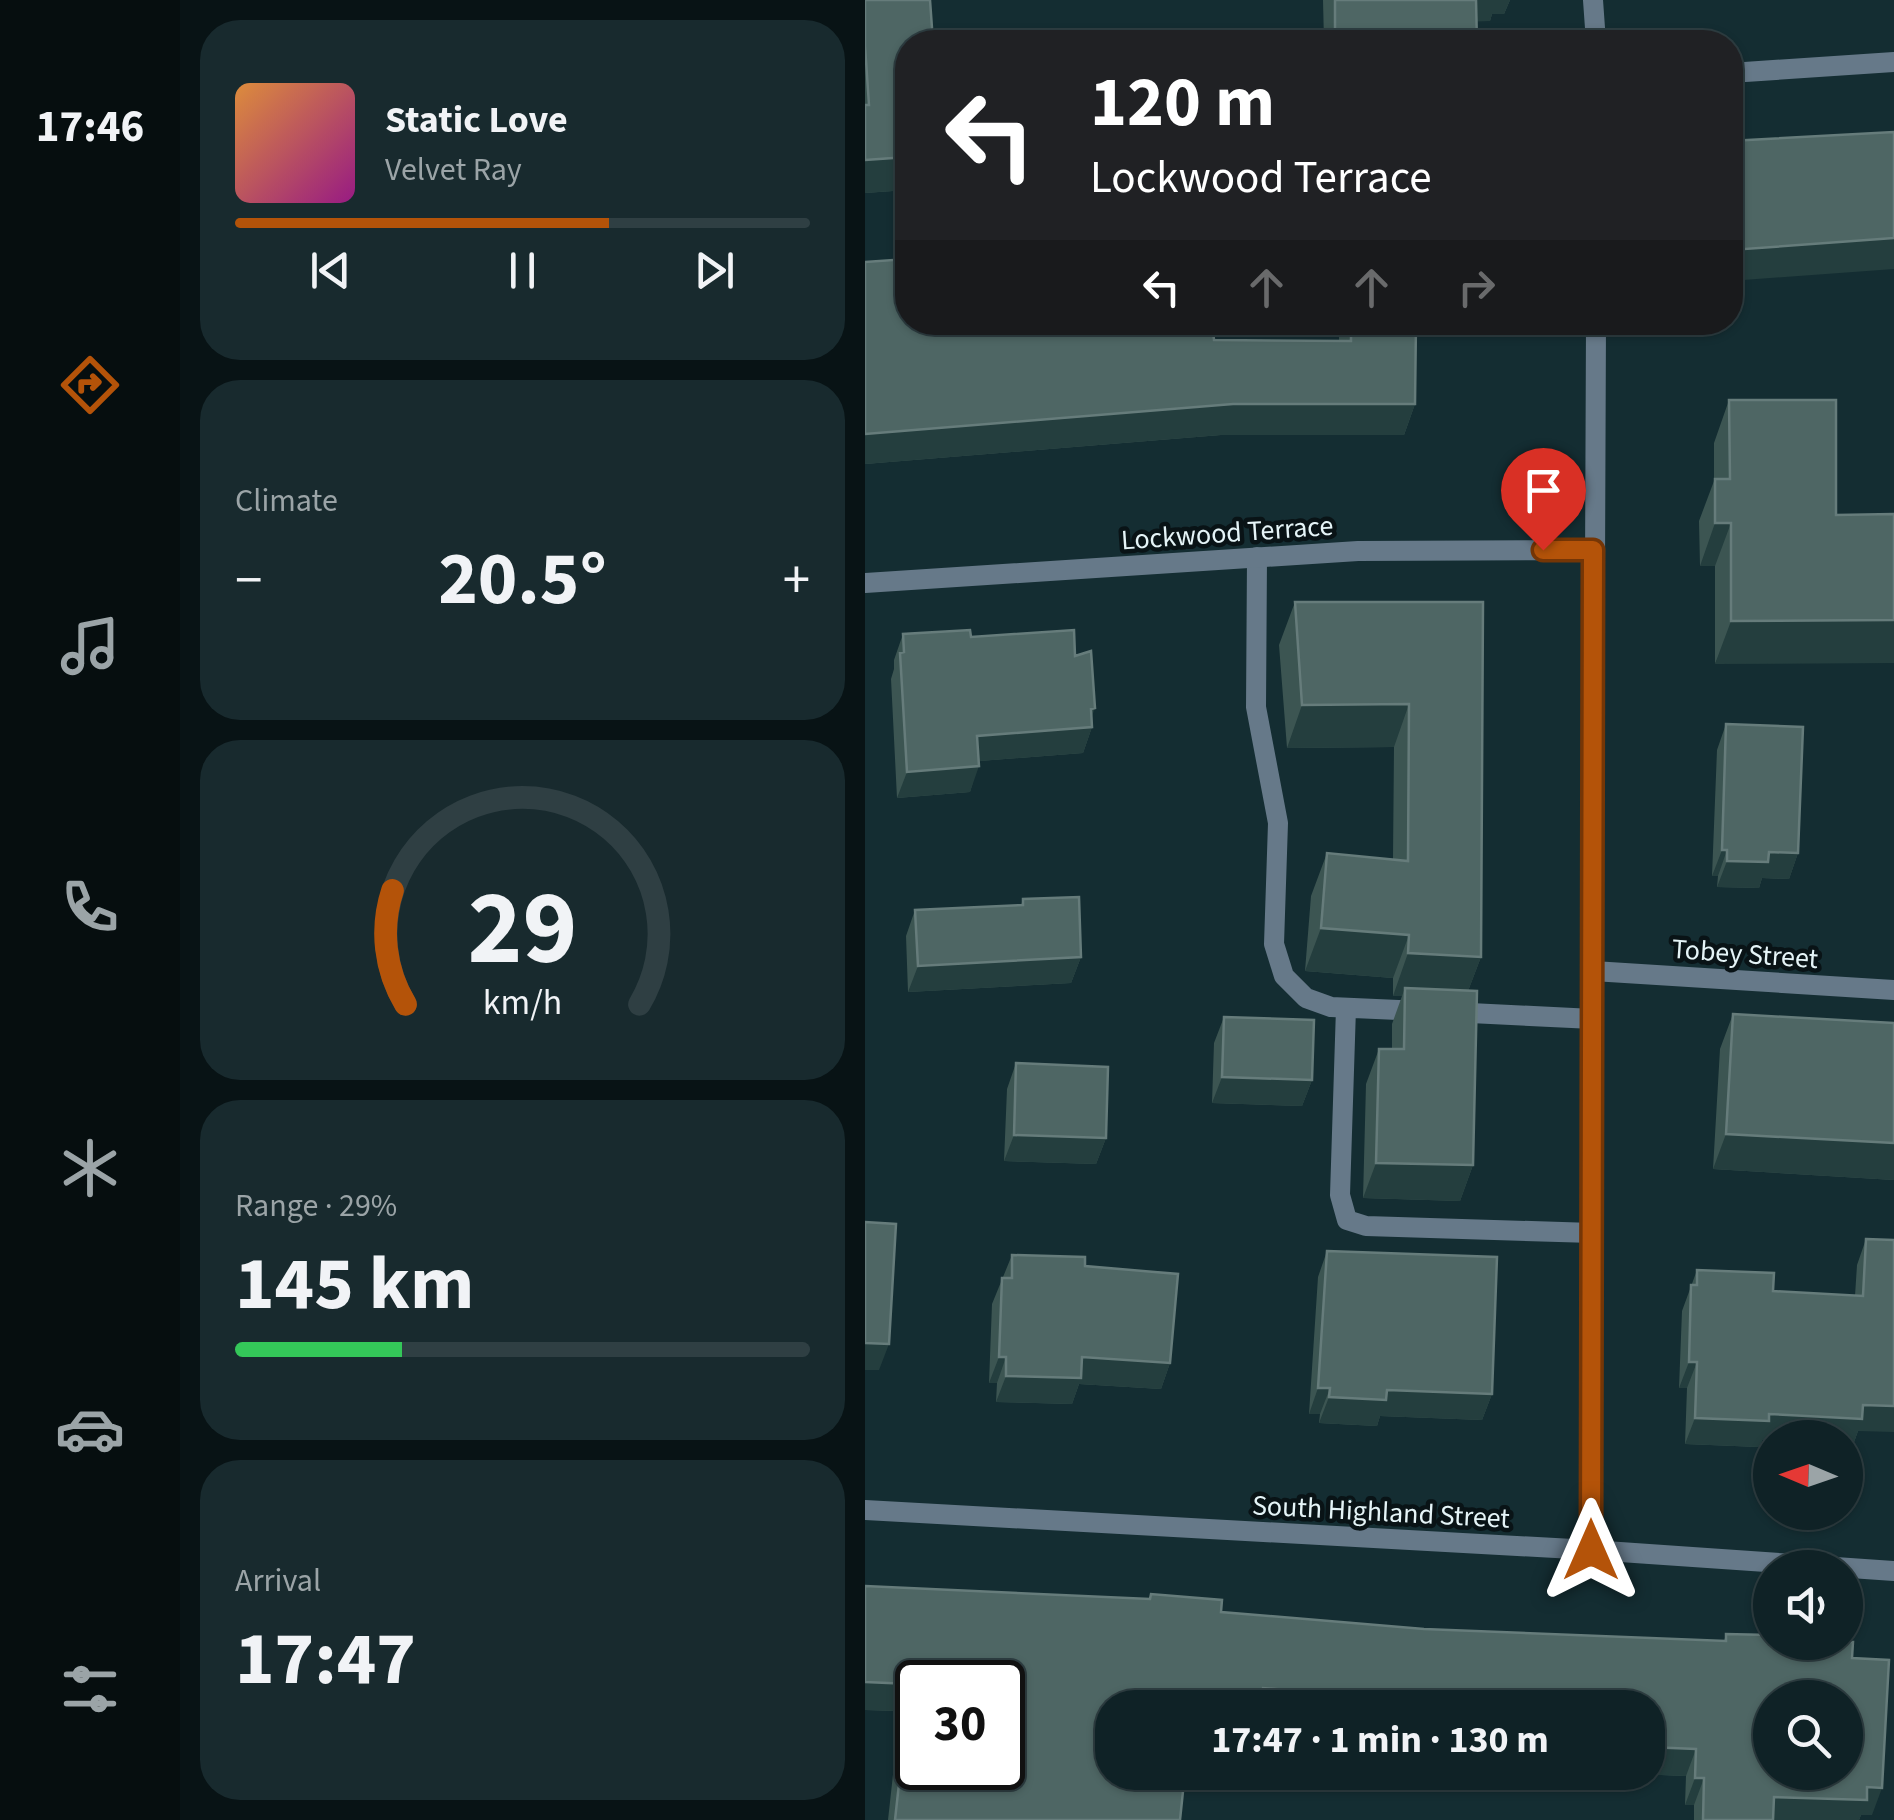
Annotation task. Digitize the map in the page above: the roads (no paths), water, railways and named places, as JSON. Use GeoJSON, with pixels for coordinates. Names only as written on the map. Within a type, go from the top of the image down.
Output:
{"type":"FeatureCollection","features":[{"type":"Feature","properties":{"kind":"street"},"geometry":{"type":"LineString","coordinates":[[1593,0],[1595,30]]}},
{"type":"Feature","properties":{"kind":"street"},"geometry":{"type":"LineString","coordinates":[[1743,71],[1894,62]]}},
{"type":"Feature","properties":{"kind":"street"},"geometry":{"type":"LineString","coordinates":[[1591,1550],[1596,335]]}},
{"type":"Feature","properties":{"kind":"street","name":"Lockwood Terrace"},"geometry":{"type":"LineString","coordinates":[[865,583],[1359,551],[1593,550]]}},
{"type":"Feature","properties":{"kind":"street"},"geometry":{"type":"LineString","coordinates":[[1257,557],[1256,707],[1278,823],[1273,944],[1284,976],[1306,998],[1331,1008],[1593,1019]]}},
{"type":"Feature","properties":{"kind":"street","name":"Tobey Street"},"geometry":{"type":"LineString","coordinates":[[1593,971],[1894,990]]}},
{"type":"Feature","properties":{"kind":"street"},"geometry":{"type":"LineString","coordinates":[[1346,1008],[1339,1196],[1347,1220],[1365,1226],[1593,1233]]}},
{"type":"Feature","properties":{"kind":"street","name":"South Highland Street"},"geometry":{"type":"LineString","coordinates":[[865,1510],[1591,1550],[1894,1571]]}}]}
